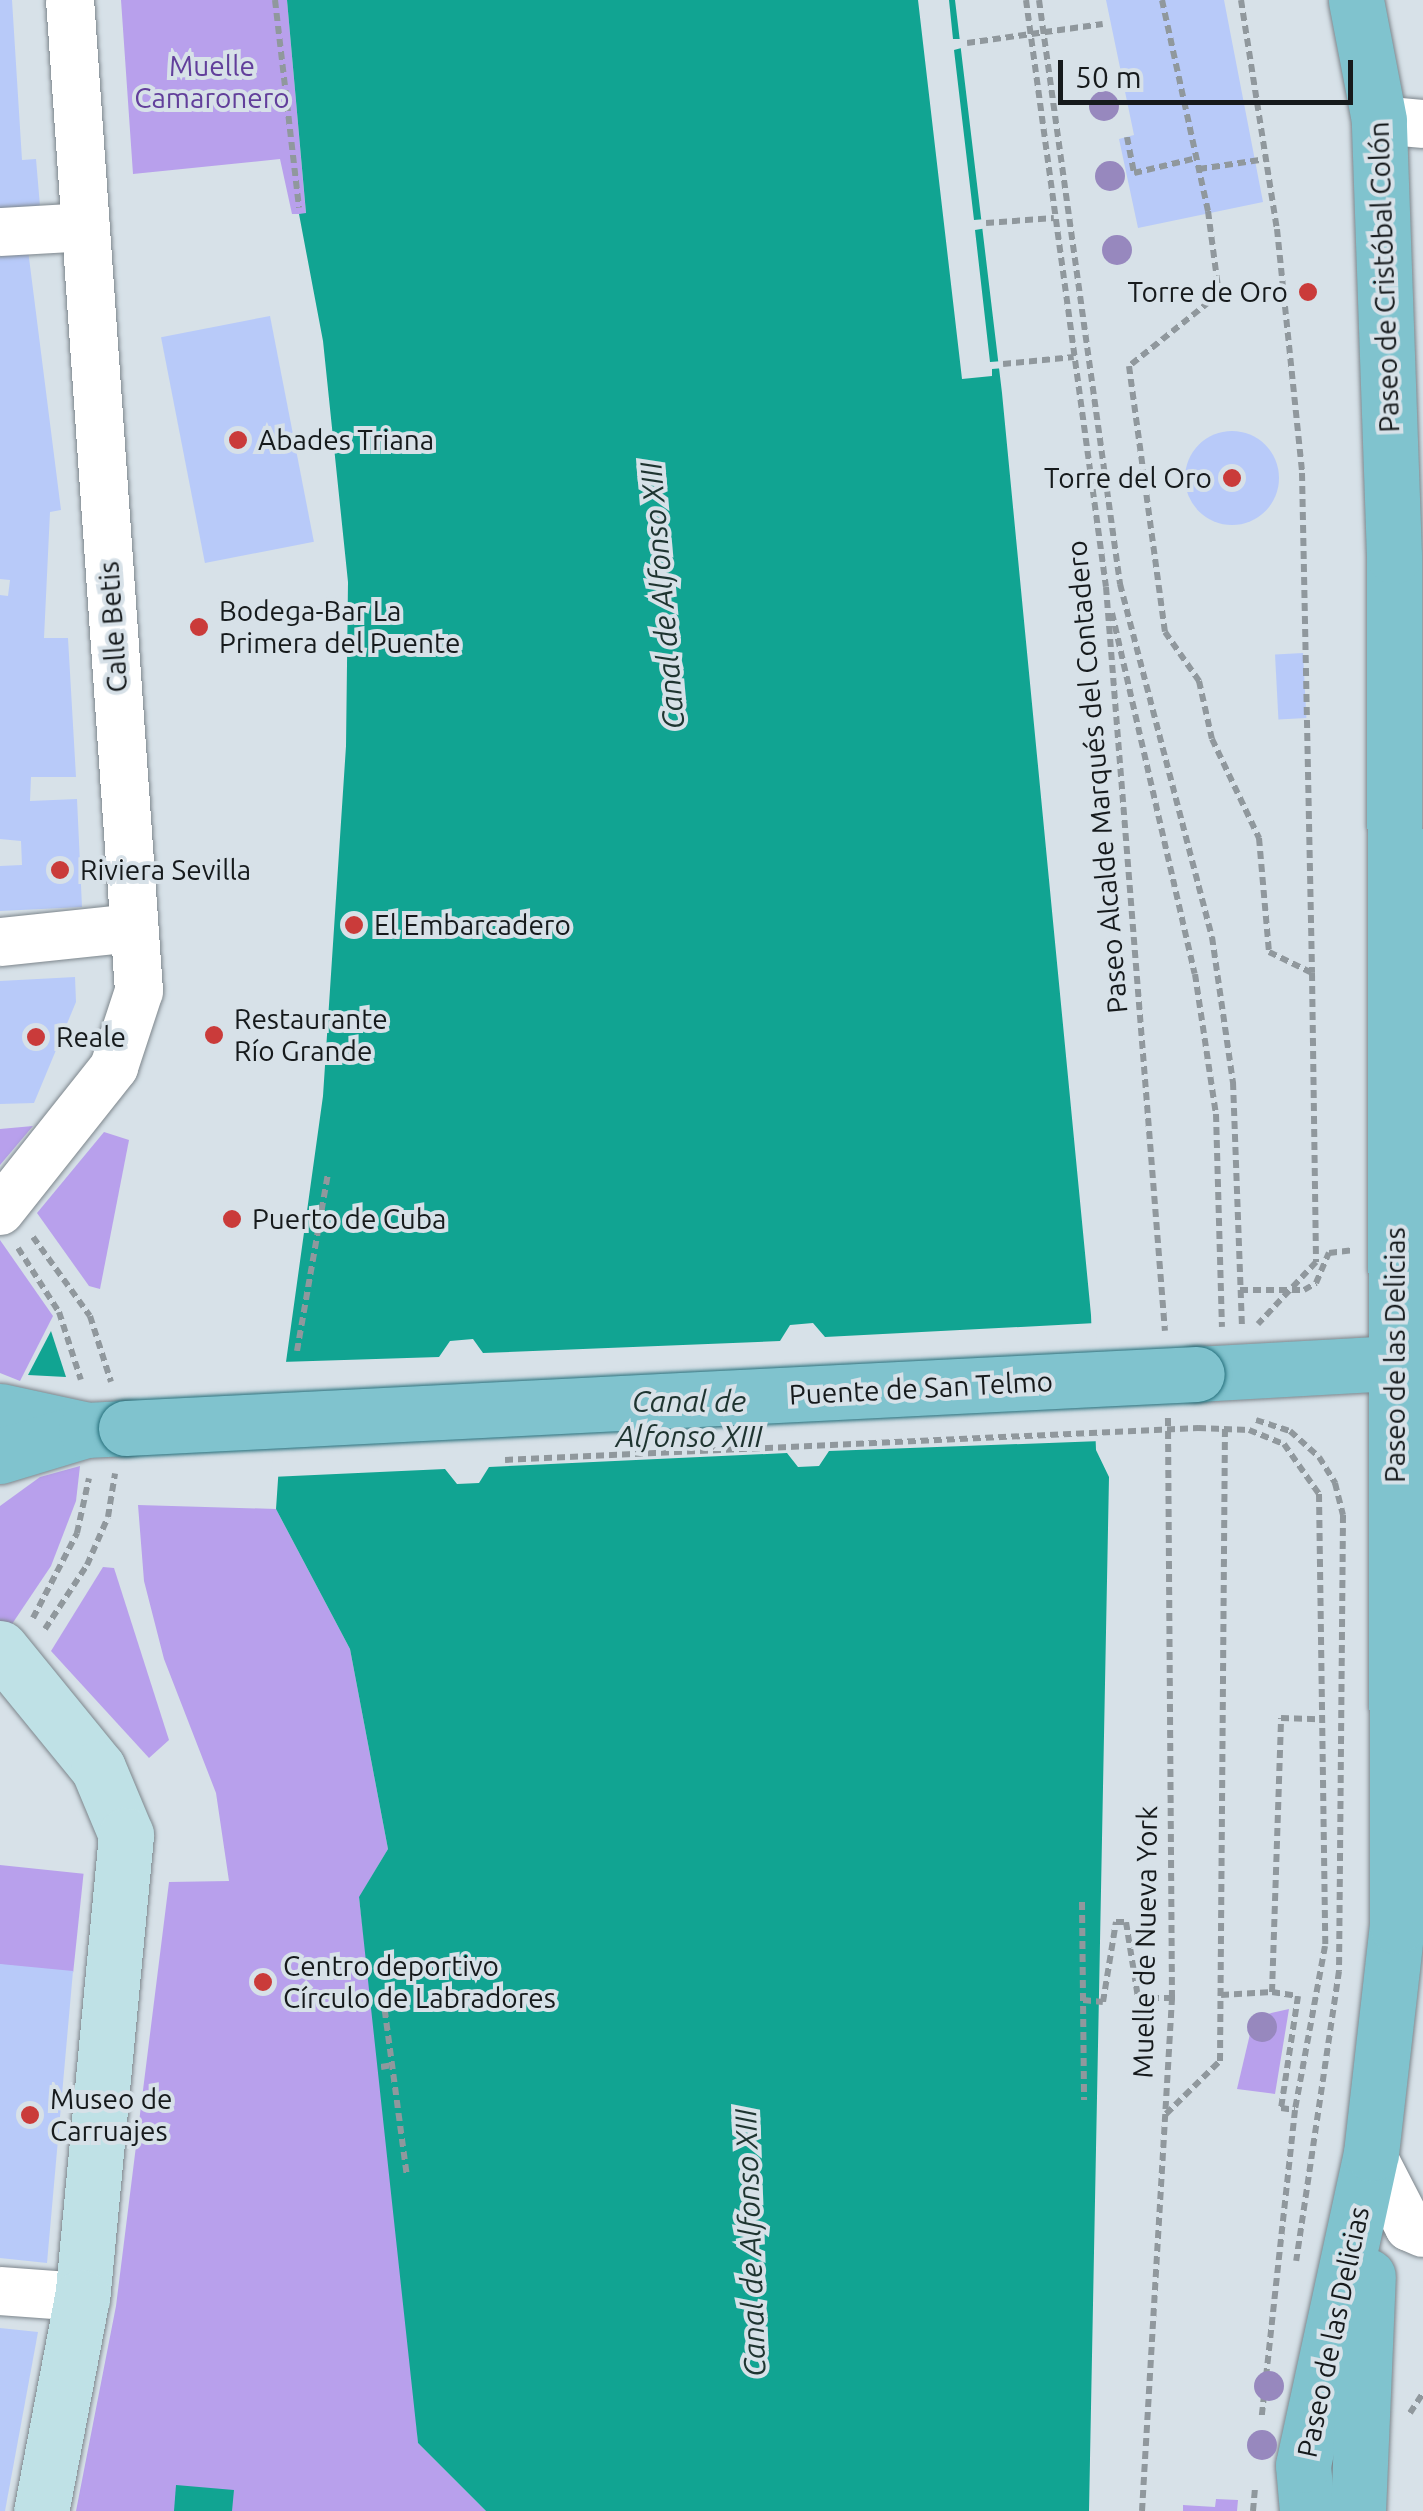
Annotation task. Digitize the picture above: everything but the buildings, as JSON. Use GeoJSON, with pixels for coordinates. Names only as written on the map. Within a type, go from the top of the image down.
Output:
{"type":"FeatureCollection","features":[{"type":"Feature","properties":{"kind":"main road","name":"Paseo de Cristóbal Colón"},"geometry":{"type":"LineString","coordinates":[[1356,0],[1401,122],[1409,572]]}},
{"type":"Feature","properties":{"kind":"main road","name":"Paseo de las Delicias"},"geometry":{"type":"LineString","coordinates":[[1358,2511],[1370,2153],[1397,1926],[1395,1363],[1409,572]]}},
{"type":"Feature","properties":{"kind":"main road","name":"Puente de San Telmo"},"geometry":{"type":"LineString","coordinates":[[0,1456],[114,1442],[1203,1364],[1395,1363]]}},
{"type":"Feature","properties":{"kind":"main road","name":"Puente de San Telmo"},"geometry":{"type":"LineString","coordinates":[[0,1411],[114,1442]]}},
{"type":"Feature","properties":{"kind":"main road"},"geometry":{"type":"LineString","coordinates":[[2,1650],[98,1768],[126,1834],[82,2297],[42,2511]]}},
{"type":"Feature","properties":{"kind":"main road","name":"Paseo de las Delicias"},"geometry":{"type":"LineString","coordinates":[[1306,2511],[1303,2465],[1370,2153]]}},
{"type":"Feature","properties":{"kind":"street","name":"Calle Betis"},"geometry":{"type":"LineString","coordinates":[[7,1226],[126,1044],[139,991],[70,0]]}},
{"type":"Feature","properties":{"kind":"street"},"geometry":{"type":"LineString","coordinates":[[0,232],[86,227]]}},
{"type":"Feature","properties":{"kind":"street"},"geometry":{"type":"LineString","coordinates":[[0,942],[134,928]]}},
{"type":"Feature","properties":{"kind":"street"},"geometry":{"type":"LineString","coordinates":[[1370,2153],[1408,2227],[1423,2233]]}},
{"type":"Feature","properties":{"kind":"street"},"geometry":{"type":"LineString","coordinates":[[0,2291],[82,2297]]}},
{"type":"Feature","properties":{"kind":"path"},"geometry":{"type":"LineString","coordinates":[[275,0],[299,208]]}},
{"type":"Feature","properties":{"kind":"path","name":"Paseo Alcalde Marqués del Contadero"},"geometry":{"type":"LineString","coordinates":[[1026,0],[1106,587],[1203,1364]]}},
{"type":"Feature","properties":{"kind":"path"},"geometry":{"type":"LineString","coordinates":[[1039,0],[1120,584],[1212,937],[1233,1082],[1240,1290],[1203,1364]]}},
{"type":"Feature","properties":{"kind":"path"},"geometry":{"type":"LineString","coordinates":[[1162,0],[1197,158],[1219,294],[1129,366],[1165,632],[1199,681],[1212,739],[1260,838],[1269,952],[1312,973]]}},
{"type":"Feature","properties":{"kind":"path"},"geometry":{"type":"LineString","coordinates":[[1203,1364],[1259,1324],[1316,1262],[1302,473],[1266,159],[1241,0]]}},
{"type":"Feature","properties":{"kind":"path"},"geometry":{"type":"LineString","coordinates":[[967,43],[1103,24]]}},
{"type":"Feature","properties":{"kind":"path"},"geometry":{"type":"LineString","coordinates":[[1127,137],[1134,173],[1197,158]]}},
{"type":"Feature","properties":{"kind":"path"},"geometry":{"type":"LineString","coordinates":[[1199,169],[1266,159]]}},
{"type":"Feature","properties":{"kind":"path"},"geometry":{"type":"LineString","coordinates":[[986,224],[1055,218]]}},
{"type":"Feature","properties":{"kind":"path"},"geometry":{"type":"LineString","coordinates":[[1004,364],[1074,358]]}},
{"type":"Feature","properties":{"kind":"path"},"geometry":{"type":"LineString","coordinates":[[1106,587],[1198,992],[1216,1114],[1222,1327],[1203,1364]]}},
{"type":"Feature","properties":{"kind":"path"},"geometry":{"type":"LineString","coordinates":[[297,1350],[328,1174]]}},
{"type":"Feature","properties":{"kind":"path"},"geometry":{"type":"LineString","coordinates":[[2,1650],[56,1582],[78,1533],[90,1471],[114,1442],[74,1345],[7,1226]]}},
{"type":"Feature","properties":{"kind":"path"},"geometry":{"type":"LineString","coordinates":[[1240,1290],[1290,1291],[1316,1283],[1329,1253],[1339,1250]]}},
{"type":"Feature","properties":{"kind":"path"},"geometry":{"type":"LineString","coordinates":[[1203,1364],[1244,1417],[1290,1431],[1320,1457],[1343,1515],[1340,1971],[1294,2272]]}},
{"type":"Feature","properties":{"kind":"path","name":"Muelle de Nueva York"},"geometry":{"type":"LineString","coordinates":[[1142,2511],[1203,1364]]}},
{"type":"Feature","properties":{"kind":"path"},"geometry":{"type":"LineString","coordinates":[[486,1461],[1198,1428],[1225,1428],[1284,1444],[1319,1494],[1325,1946],[1295,2110],[1262,2419]]}},
{"type":"Feature","properties":{"kind":"path"},"geometry":{"type":"LineString","coordinates":[[1164,2115],[1220,2061],[1225,1428]]}},
{"type":"Feature","properties":{"kind":"path"},"geometry":{"type":"LineString","coordinates":[[1272,1992],[1280,1718],[1320,1719]]}},
{"type":"Feature","properties":{"kind":"path"},"geometry":{"type":"LineString","coordinates":[[1082,1902],[1084,2100]]}},
{"type":"Feature","properties":{"kind":"path"},"geometry":{"type":"LineString","coordinates":[[1083,2000],[1103,2002],[1116,1922],[1126,1922],[1138,1998],[1172,1998]]}},
{"type":"Feature","properties":{"kind":"path"},"geometry":{"type":"LineString","coordinates":[[1220,1996],[1272,1992],[1298,1996],[1281,2108],[1295,2110]]}},
{"type":"Feature","properties":{"kind":"path"},"geometry":{"type":"LineString","coordinates":[[383,1997],[407,2176]]}},
{"type":"Feature","properties":{"kind":"path"},"geometry":{"type":"LineString","coordinates":[[381,2067],[392,2065]]}},
{"type":"Feature","properties":{"kind":"path"},"geometry":{"type":"LineString","coordinates":[[1253,2511],[1256,2474]]}},
{"type":"Feature","properties":{"kind":"green space","name":"Muelle Camaronero"},"geometry":{"type":"Polygon","coordinates":[[[121,0],[287,0],[306,214],[292,214],[280,159],[133,174],[121,0]]]}},
{"type":"Feature","properties":{"kind":"green space"},"geometry":{"type":"Polygon","coordinates":[[[33,1126],[0,1165],[0,1129],[33,1126]]]}},
{"type":"Feature","properties":{"kind":"green space"},"geometry":{"type":"Polygon","coordinates":[[[104,1132],[129,1140],[100,1289],[89,1286],[37,1213],[104,1132]]]}},
{"type":"Feature","properties":{"kind":"green space"},"geometry":{"type":"Polygon","coordinates":[[[0,1240],[53,1316],[20,1381],[0,1373],[0,1240]]]}},
{"type":"Feature","properties":{"kind":"green space"},"geometry":{"type":"Polygon","coordinates":[[[80,1466],[76,1501],[51,1566],[8,1630],[0,1621],[0,1506],[40,1477],[80,1466]]]}},
{"type":"Feature","properties":{"kind":"green space","name":"Centro deportivo Círculo de Labradores"},"geometry":{"type":"Polygon","coordinates":[[[138,1505],[276,1509],[350,1649],[388,1849],[359,1898],[404,2250],[418,2443],[486,2511],[76,2511],[116,2306],[169,1882],[229,1881],[216,1793],[164,1659],[144,1581],[138,1505]]]}},
{"type":"Feature","properties":{"kind":"green space"},"geometry":{"type":"Polygon","coordinates":[[[103,1567],[114,1568],[169,1740],[149,1758],[51,1651],[103,1567]]]}},
{"type":"Feature","properties":{"kind":"green space"},"geometry":{"type":"Polygon","coordinates":[[[0,1865],[84,1874],[73,1972],[0,1965],[0,1865]]]}},
{"type":"Feature","properties":{"kind":"green space"},"geometry":{"type":"Polygon","coordinates":[[[1289,2009],[1275,2094],[1237,2089],[1254,2017],[1289,2009]]]}},
{"type":"Feature","properties":{"kind":"green space"},"geometry":{"type":"Polygon","coordinates":[[[1216,2499],[1238,2500],[1237,2511],[1183,2511],[1183,2505],[1215,2507],[1216,2499]]]}},
{"type":"Feature","properties":{"kind":"water","name":"Canal de Alfonso XIII"},"geometry":{"type":"Polygon","coordinates":[[[287,0],[955,0],[1002,393],[1091,1315],[1096,1450],[1109,1477],[1089,2511],[486,2511],[418,2443],[359,1897],[388,1849],[350,1649],[276,1509],[286,1362],[323,1096],[346,746],[348,582],[323,341],[299,214],[306,213],[287,0]]]}},
{"type":"Feature","properties":{"kind":"water"},"geometry":{"type":"Polygon","coordinates":[[[51,1331],[66,1377],[28,1375],[51,1331]]]}},
{"type":"Feature","properties":{"kind":"water"},"geometry":{"type":"Polygon","coordinates":[[[176,2485],[234,2490],[232,2511],[174,2511],[176,2485]]]}},
{"type":"Feature","properties":{"kind":"pier"},"geometry":{"type":"Polygon","coordinates":[[[918,0],[949,0],[953,39],[964,39],[965,47],[954,50],[974,220],[986,219],[987,228],[975,230],[990,362],[1003,361],[1004,368],[992,369],[992,376],[962,379],[918,0]]]}},
{"type":"Feature","properties":{"kind":"pier"},"geometry":{"type":"Polygon","coordinates":[[[813,1323],[825,1337],[1096,1323],[1101,1441],[829,1451],[819,1466],[798,1467],[787,1453],[489,1467],[479,1483],[457,1484],[445,1469],[271,1477],[281,1362],[439,1357],[450,1341],[473,1339],[483,1353],[780,1341],[790,1325],[813,1323]]]}},
{"type":"Feature","properties":{"kind":"place","name":"Torre de Oro"},"geometry":{"type":"Point","coordinates":[1308,292]}},
{"type":"Feature","properties":{"kind":"place","name":"Abades Triana"},"geometry":{"type":"Point","coordinates":[238,440]}},
{"type":"Feature","properties":{"kind":"place","name":"Torre del Oro"},"geometry":{"type":"Point","coordinates":[1232,478]}},
{"type":"Feature","properties":{"kind":"place","name":"Bodega-Bar La Primera del Puente"},"geometry":{"type":"Point","coordinates":[199,627]}},
{"type":"Feature","properties":{"kind":"place","name":"Riviera Sevilla"},"geometry":{"type":"Point","coordinates":[60,870]}},
{"type":"Feature","properties":{"kind":"place","name":"El Embarcadero"},"geometry":{"type":"Point","coordinates":[354,925]}},
{"type":"Feature","properties":{"kind":"place","name":"Restaurante Río Grande"},"geometry":{"type":"Point","coordinates":[214,1035]}},
{"type":"Feature","properties":{"kind":"place","name":"Reale"},"geometry":{"type":"Point","coordinates":[36,1037]}},
{"type":"Feature","properties":{"kind":"place","name":"Puerto de Cuba"},"geometry":{"type":"Point","coordinates":[232,1219]}},
{"type":"Feature","properties":{"kind":"place","name":"Centro deportivo Círculo de Labradores"},"geometry":{"type":"Point","coordinates":[263,1982]}},
{"type":"Feature","properties":{"kind":"place","name":"Museo de Carruajes"},"geometry":{"type":"Point","coordinates":[30,2115]}}]}
